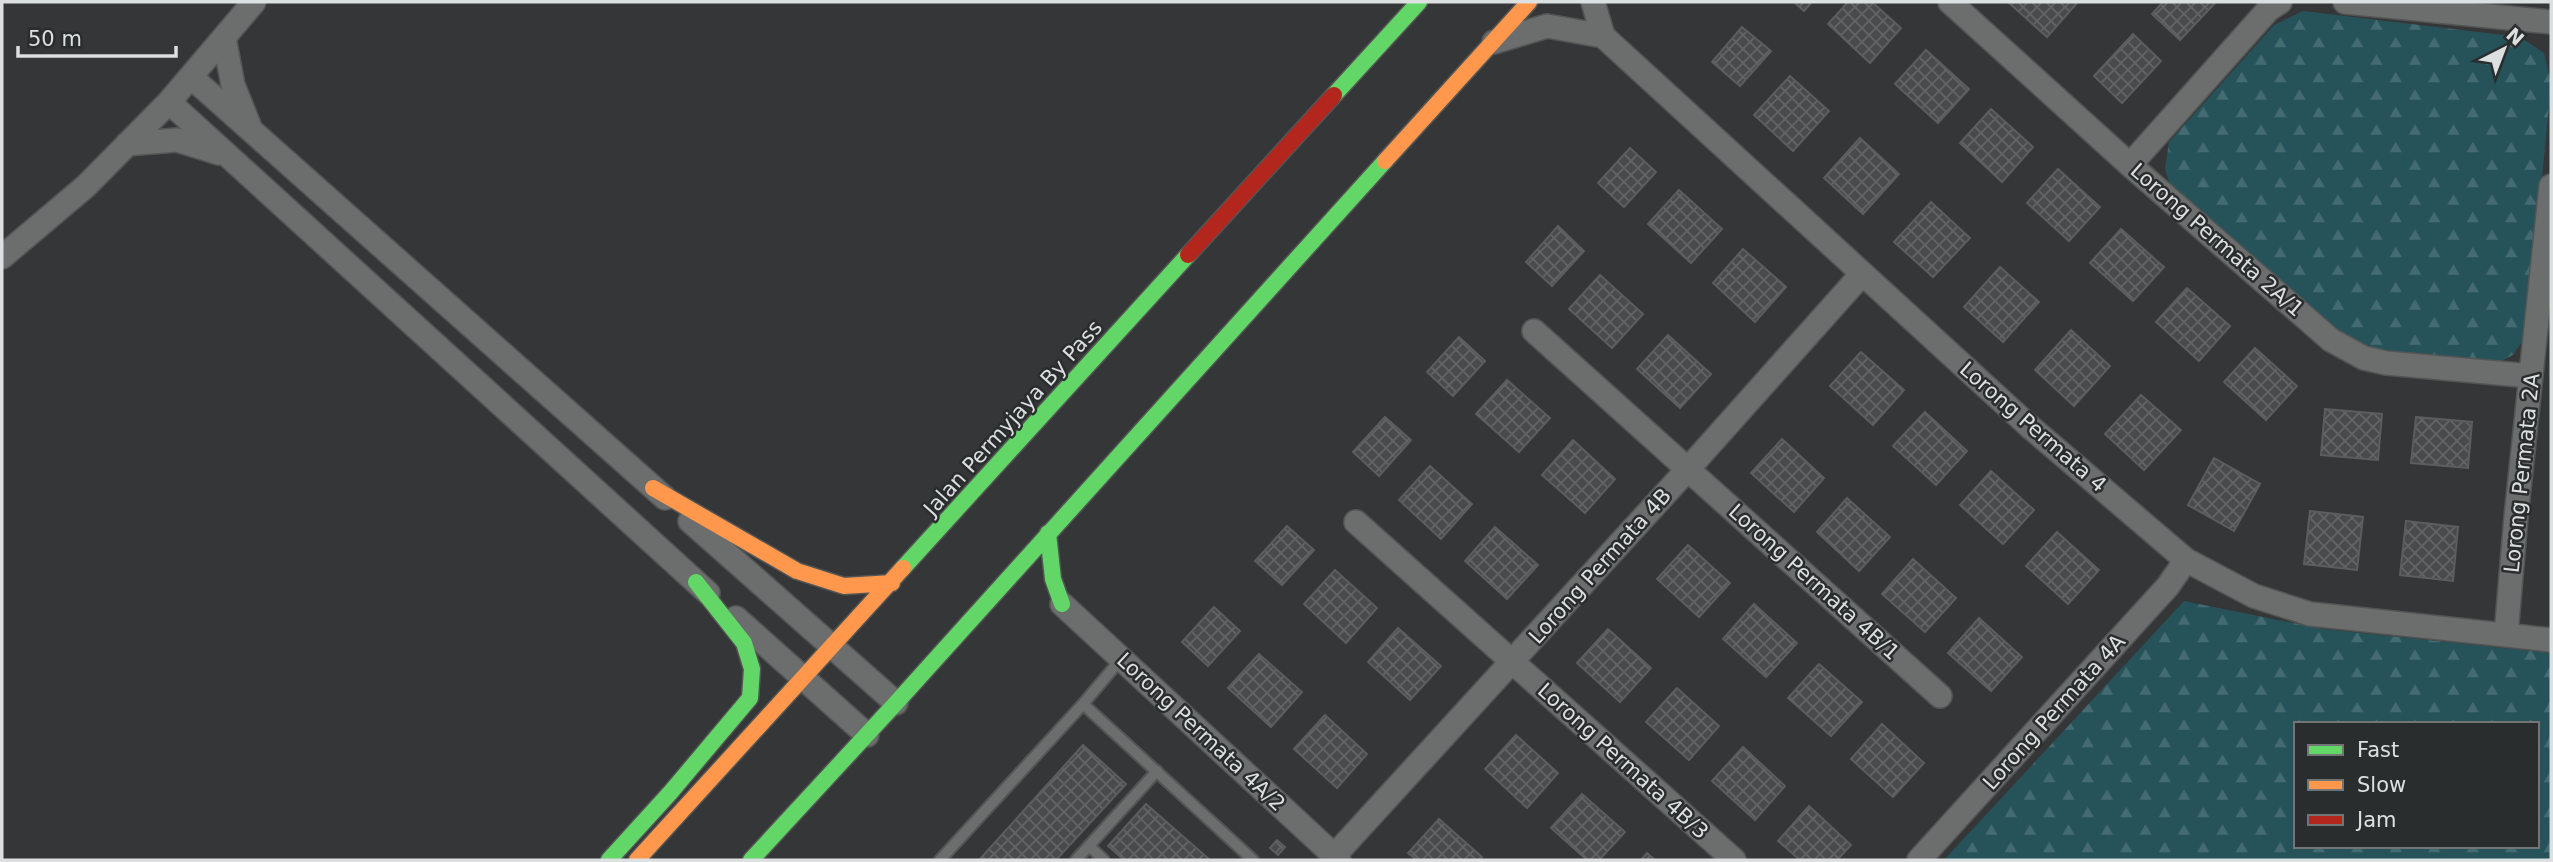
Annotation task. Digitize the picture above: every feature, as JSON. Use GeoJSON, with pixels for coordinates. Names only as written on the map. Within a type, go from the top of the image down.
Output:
{"type":"FeatureCollection","features":[{"type":"Feature","properties":{"kind":"main road","name":"Jalan Permyjaya By Pass"},"geometry":{"type":"LineString","coordinates":[[637,860],[806,678],[1419,2]]}},
{"type":"Feature","properties":{"kind":"main road"},"geometry":{"type":"LineString","coordinates":[[751,860],[1529,2]]}},
{"type":"Feature","properties":{"kind":"main road"},"geometry":{"type":"LineString","coordinates":[[653,488],[797,571],[844,586],[892,583]]}},
{"type":"Feature","properties":{"kind":"main road"},"geometry":{"type":"LineString","coordinates":[[1048,533],[1053,579],[1062,604]]}},
{"type":"Feature","properties":{"kind":"main road"},"geometry":{"type":"LineString","coordinates":[[609,860],[750,698],[752,669],[744,643],[696,582]]}},
{"type":"Feature","properties":{"kind":"street"},"geometry":{"type":"LineString","coordinates":[[2,257],[86,186],[169,102],[254,2]]}},
{"type":"Feature","properties":{"kind":"street"},"geometry":{"type":"LineString","coordinates":[[1492,43],[1546,26],[1603,36],[1593,2]]}},
{"type":"Feature","properties":{"kind":"street","name":"Lorong Permata 2A/1"},"geometry":{"type":"LineString","coordinates":[[1950,2],[2130,165],[2331,340],[2364,358],[2406,366],[2532,376]]}},
{"type":"Feature","properties":{"kind":"street"},"geometry":{"type":"LineString","coordinates":[[2130,165],[2268,10],[2280,2]]}},
{"type":"Feature","properties":{"kind":"street"},"geometry":{"type":"LineString","coordinates":[[2345,2],[2551,22]]}},
{"type":"Feature","properties":{"kind":"street","name":"Lorong Permata 4"},"geometry":{"type":"LineString","coordinates":[[1603,36],[2029,426],[2186,560],[2254,596],[2310,614],[2551,640]]}},
{"type":"Feature","properties":{"kind":"street"},"geometry":{"type":"LineString","coordinates":[[224,38],[233,85],[251,131]]}},
{"type":"Feature","properties":{"kind":"street"},"geometry":{"type":"LineString","coordinates":[[191,77],[896,703]]}},
{"type":"Feature","properties":{"kind":"street"},"geometry":{"type":"LineString","coordinates":[[169,102],[867,735]]}},
{"type":"Feature","properties":{"kind":"street"},"geometry":{"type":"LineString","coordinates":[[127,144],[177,140],[211,149],[234,161]]}},
{"type":"Feature","properties":{"kind":"street","name":"Lorong Permata 2A"},"geometry":{"type":"LineString","coordinates":[[2506,635],[2551,186]]}},
{"type":"Feature","properties":{"kind":"street","name":"Lorong Permata 4B"},"geometry":{"type":"LineString","coordinates":[[1337,858],[1862,274]]}},
{"type":"Feature","properties":{"kind":"street","name":"Lorong Permata 4B/1"},"geometry":{"type":"LineString","coordinates":[[1534,331],[1940,696]]}},
{"type":"Feature","properties":{"kind":"street","name":"Lorong Permata 4B/3"},"geometry":{"type":"LineString","coordinates":[[1356,522],[1734,860]]}},
{"type":"Feature","properties":{"kind":"street","name":"Lorong Permata 4A"},"geometry":{"type":"LineString","coordinates":[[1919,860],[2159,596],[2186,560]]}},
{"type":"Feature","properties":{"kind":"street","name":"Lorong Permata 4A/2"},"geometry":{"type":"LineString","coordinates":[[1062,604],[1337,858]]}},
{"type":"Feature","properties":{"kind":"lane"},"geometry":{"type":"LineString","coordinates":[[940,860],[1121,659]]}},
{"type":"Feature","properties":{"kind":"lane"},"geometry":{"type":"LineString","coordinates":[[1083,704],[1253,860]]}},
{"type":"Feature","properties":{"kind":"lane"},"geometry":{"type":"LineString","coordinates":[[1076,860],[1157,771]]}},
{"type":"Feature","properties":{"kind":"lane"},"geometry":{"type":"LineString","coordinates":[[1089,846],[1104,860]]}},
{"type":"Feature","properties":{"kind":"green space"},"geometry":{"type":"Polygon","coordinates":[[[2303,11],[2520,37],[2544,53],[2551,84],[2527,334],[2513,355],[2492,366],[2374,351],[2320,322],[2173,194],[2165,169],[2169,142],[2274,25],[2303,11]]]}},
{"type":"Feature","properties":{"kind":"green space"},"geometry":{"type":"Polygon","coordinates":[[[2184,601],[2323,629],[2551,653],[2551,860],[1944,860],[2184,601]]]}},
{"type":"Feature","properties":{"kind":"building"},"geometry":{"type":"Polygon","coordinates":[[[1794,2],[1812,2],[1804,11],[1794,2]]]}},
{"type":"Feature","properties":{"kind":"building"},"geometry":{"type":"Polygon","coordinates":[[[1848,2],[1872,2],[1901,28],[1870,63],[1828,24],[1848,2]]]}},
{"type":"Feature","properties":{"kind":"building"},"geometry":{"type":"Polygon","coordinates":[[[2008,2],[2076,2],[2077,3],[2047,37],[2008,2]]]}},
{"type":"Feature","properties":{"kind":"building"},"geometry":{"type":"Polygon","coordinates":[[[2163,2],[2216,2],[2180,40],[2152,14],[2163,2]]]}},
{"type":"Feature","properties":{"kind":"building"},"geometry":{"type":"Polygon","coordinates":[[[1742,27],[1771,51],[1740,86],[1712,62],[1742,27]]]}},
{"type":"Feature","properties":{"kind":"building"},"geometry":{"type":"Polygon","coordinates":[[[2133,34],[2161,61],[2122,103],[2094,76],[2133,34]]]}},
{"type":"Feature","properties":{"kind":"building"},"geometry":{"type":"Polygon","coordinates":[[[1926,50],[1969,89],[1938,123],[1895,84],[1926,50]]]}},
{"type":"Feature","properties":{"kind":"building"},"geometry":{"type":"Polygon","coordinates":[[[1790,76],[1829,111],[1793,151],[1754,115],[1790,76]]]}},
{"type":"Feature","properties":{"kind":"building"},"geometry":{"type":"Polygon","coordinates":[[[1991,109],[2033,147],[2002,182],[1960,143],[1991,109]]]}},
{"type":"Feature","properties":{"kind":"building"},"geometry":{"type":"Polygon","coordinates":[[[1860,138],[1899,174],[1863,214],[1824,178],[1860,138]]]}},
{"type":"Feature","properties":{"kind":"building"},"geometry":{"type":"Polygon","coordinates":[[[1630,148],[1656,172],[1624,207],[1598,183],[1630,148]]]}},
{"type":"Feature","properties":{"kind":"building"},"geometry":{"type":"Polygon","coordinates":[[[2058,169],[2100,207],[2069,241],[2027,203],[2058,169]]]}},
{"type":"Feature","properties":{"kind":"building"},"geometry":{"type":"Polygon","coordinates":[[[1679,190],[1722,229],[1691,263],[1648,224],[1679,190]]]}},
{"type":"Feature","properties":{"kind":"building"},"geometry":{"type":"Polygon","coordinates":[[[1931,202],[1970,238],[1933,277],[1894,242],[1931,202]]]}},
{"type":"Feature","properties":{"kind":"building"},"geometry":{"type":"Polygon","coordinates":[[[1558,226],[1584,251],[1552,286],[1526,262],[1558,226]]]}},
{"type":"Feature","properties":{"kind":"building"},"geometry":{"type":"Polygon","coordinates":[[[2121,229],[2164,267],[2133,301],[2090,263],[2121,229]]]}},
{"type":"Feature","properties":{"kind":"building"},"geometry":{"type":"Polygon","coordinates":[[[1743,249],[1786,287],[1755,322],[1713,283],[1743,249]]]}},
{"type":"Feature","properties":{"kind":"building"},"geometry":{"type":"Polygon","coordinates":[[[2000,267],[2039,302],[2003,342],[1964,307],[2000,267]]]}},
{"type":"Feature","properties":{"kind":"building"},"geometry":{"type":"Polygon","coordinates":[[[1600,275],[1643,314],[1612,348],[1569,309],[1600,275]]]}},
{"type":"Feature","properties":{"kind":"building"},"geometry":{"type":"Polygon","coordinates":[[[2187,288],[2230,326],[2199,361],[2156,322],[2187,288]]]}},
{"type":"Feature","properties":{"kind":"building"},"geometry":{"type":"Polygon","coordinates":[[[2071,330],[2110,366],[2074,406],[2035,370],[2071,330]]]}},
{"type":"Feature","properties":{"kind":"building"},"geometry":{"type":"Polygon","coordinates":[[[1668,335],[1711,374],[1680,408],[1637,369],[1668,335]]]}},
{"type":"Feature","properties":{"kind":"building"},"geometry":{"type":"Polygon","coordinates":[[[1459,337],[1485,361],[1453,396],[1427,372],[1459,337]]]}},
{"type":"Feature","properties":{"kind":"building"},"geometry":{"type":"Polygon","coordinates":[[[2255,348],[2297,386],[2266,420],[2224,382],[2255,348]]]}},
{"type":"Feature","properties":{"kind":"building"},"geometry":{"type":"Polygon","coordinates":[[[1861,352],[1904,390],[1873,425],[1830,386],[1861,352]]]}},
{"type":"Feature","properties":{"kind":"building"},"geometry":{"type":"Polygon","coordinates":[[[1507,380],[1550,418],[1519,452],[1476,414],[1507,380]]]}},
{"type":"Feature","properties":{"kind":"building"},"geometry":{"type":"Polygon","coordinates":[[[2141,395],[2181,430],[2144,470],[2105,434],[2141,395]]]}},
{"type":"Feature","properties":{"kind":"building"},"geometry":{"type":"Polygon","coordinates":[[[2325,409],[2382,414],[2378,460],[2321,455],[2325,409]]]}},
{"type":"Feature","properties":{"kind":"building"},"geometry":{"type":"Polygon","coordinates":[[[1925,412],[1967,451],[1936,485],[1893,446],[1925,412]]]}},
{"type":"Feature","properties":{"kind":"building"},"geometry":{"type":"Polygon","coordinates":[[[1385,417],[1411,440],[1379,476],[1353,452],[1385,417]]]}},
{"type":"Feature","properties":{"kind":"building"},"geometry":{"type":"Polygon","coordinates":[[[2416,417],[2472,422],[2468,468],[2411,463],[2416,417]]]}},
{"type":"Feature","properties":{"kind":"building"},"geometry":{"type":"Polygon","coordinates":[[[1782,439],[1824,478],[1794,512],[1751,473],[1782,439]]]}},
{"type":"Feature","properties":{"kind":"building"},"geometry":{"type":"Polygon","coordinates":[[[1573,440],[1615,479],[1585,513],[1542,475],[1573,440]]]}},
{"type":"Feature","properties":{"kind":"building"},"geometry":{"type":"Polygon","coordinates":[[[2214,458],[2260,484],[2234,531],[2188,505],[2214,458]]]}},
{"type":"Feature","properties":{"kind":"building"},"geometry":{"type":"Polygon","coordinates":[[[1430,466],[1472,504],[1441,539],[1399,500],[1430,466]]]}},
{"type":"Feature","properties":{"kind":"building"},"geometry":{"type":"Polygon","coordinates":[[[1991,471],[2034,510],[2003,544],[1960,505],[1991,471]]]}},
{"type":"Feature","properties":{"kind":"building"},"geometry":{"type":"Polygon","coordinates":[[[1847,498],[1890,537],[1859,571],[1817,532],[1847,498]]]}},
{"type":"Feature","properties":{"kind":"building"},"geometry":{"type":"Polygon","coordinates":[[[2310,511],[2363,517],[2357,570],[2304,564],[2310,511]]]}},
{"type":"Feature","properties":{"kind":"building"},"geometry":{"type":"Polygon","coordinates":[[[2406,521],[2458,527],[2453,581],[2400,575],[2406,521]]]}},
{"type":"Feature","properties":{"kind":"building"},"geometry":{"type":"Polygon","coordinates":[[[1287,526],[1314,550],[1282,585],[1255,561],[1287,526]]]}},
{"type":"Feature","properties":{"kind":"building"},"geometry":{"type":"Polygon","coordinates":[[[1495,527],[1538,565],[1507,599],[1465,561],[1495,527]]]}},
{"type":"Feature","properties":{"kind":"building"},"geometry":{"type":"Polygon","coordinates":[[[2057,532],[2099,570],[2068,604],[2026,566],[2057,532]]]}},
{"type":"Feature","properties":{"kind":"building"},"geometry":{"type":"Polygon","coordinates":[[[1688,545],[1730,583],[1699,617],[1657,579],[1688,545]]]}},
{"type":"Feature","properties":{"kind":"building"},"geometry":{"type":"Polygon","coordinates":[[[1913,559],[1956,598],[1925,632],[1882,594],[1913,559]]]}},
{"type":"Feature","properties":{"kind":"building"},"geometry":{"type":"Polygon","coordinates":[[[1335,570],[1377,608],[1346,643],[1304,604],[1335,570]]]}},
{"type":"Feature","properties":{"kind":"building"},"geometry":{"type":"Polygon","coordinates":[[[1754,604],[1797,643],[1766,677],[1723,639],[1754,604]]]}},
{"type":"Feature","properties":{"kind":"building"},"geometry":{"type":"Polygon","coordinates":[[[1214,607],[1240,631],[1208,666],[1182,642],[1214,607]]]}},
{"type":"Feature","properties":{"kind":"building"},"geometry":{"type":"Polygon","coordinates":[[[1979,618],[2022,657],[1991,691],[1948,653],[1979,618]]]}},
{"type":"Feature","properties":{"kind":"building"},"geometry":{"type":"Polygon","coordinates":[[[1398,628],[1441,666],[1410,700],[1368,662],[1398,628]]]}},
{"type":"Feature","properties":{"kind":"building"},"geometry":{"type":"Polygon","coordinates":[[[1608,629],[1651,668],[1620,702],[1577,663],[1608,629]]]}},
{"type":"Feature","properties":{"kind":"building"},"geometry":{"type":"Polygon","coordinates":[[[1259,654],[1302,692],[1271,727],[1228,688],[1259,654]]]}},
{"type":"Feature","properties":{"kind":"building"},"geometry":{"type":"Polygon","coordinates":[[[1819,664],[1862,702],[1831,736],[1788,698],[1819,664]]]}},
{"type":"Feature","properties":{"kind":"building"},"geometry":{"type":"Polygon","coordinates":[[[1677,688],[1719,726],[1689,760],[1646,722],[1677,688]]]}},
{"type":"Feature","properties":{"kind":"building"},"geometry":{"type":"Polygon","coordinates":[[[1325,715],[1367,754],[1337,788],[1294,749],[1325,715]]]}},
{"type":"Feature","properties":{"kind":"building"},"geometry":{"type":"Polygon","coordinates":[[[1882,724],[1924,763],[1893,797],[1851,759],[1882,724]]]}},
{"type":"Feature","properties":{"kind":"building"},"geometry":{"type":"Polygon","coordinates":[[[1516,735],[1558,773],[1527,808],[1485,769],[1516,735]]]}},
{"type":"Feature","properties":{"kind":"building"},"geometry":{"type":"Polygon","coordinates":[[[1083,745],[1126,784],[1056,860],[979,860],[1083,745]]]}},
{"type":"Feature","properties":{"kind":"building"},"geometry":{"type":"Polygon","coordinates":[[[1743,747],[1785,786],[1755,820],[1712,781],[1743,747]]]}},
{"type":"Feature","properties":{"kind":"building"},"geometry":{"type":"Polygon","coordinates":[[[1582,794],[1625,832],[1599,860],[1587,860],[1551,828],[1582,794]]]}},
{"type":"Feature","properties":{"kind":"building"},"geometry":{"type":"Polygon","coordinates":[[[1146,804],[1210,860],[1124,860],[1108,846],[1146,804]]]}},
{"type":"Feature","properties":{"kind":"building"},"geometry":{"type":"Polygon","coordinates":[[[1809,806],[1851,845],[1837,860],[1800,860],[1778,841],[1809,806]]]}},
{"type":"Feature","properties":{"kind":"building"},"geometry":{"type":"Polygon","coordinates":[[[1439,819],[1482,857],[1479,860],[1417,860],[1408,853],[1439,819]]]}},
{"type":"Feature","properties":{"kind":"building"},"geometry":{"type":"Polygon","coordinates":[[[1277,840],[1285,847],[1278,855],[1270,848],[1277,840]]]}},
{"type":"Feature","properties":{"kind":"building"},"geometry":{"type":"Polygon","coordinates":[[[1647,853],[1655,860],[1641,860],[1647,853]]]}},
{"type":"Feature","properties":{"kind":"traffic: fast"},"geometry":{"type":"LineString","coordinates":[[1334,95],[1419,2]]}},
{"type":"Feature","properties":{"kind":"traffic: fast"},"geometry":{"type":"LineString","coordinates":[[751,860],[1385,161]]}},
{"type":"Feature","properties":{"kind":"traffic: fast"},"geometry":{"type":"LineString","coordinates":[[903,568],[1188,255]]}},
{"type":"Feature","properties":{"kind":"traffic: fast"},"geometry":{"type":"LineString","coordinates":[[1048,533],[1053,579],[1062,604]]}},
{"type":"Feature","properties":{"kind":"traffic: fast"},"geometry":{"type":"LineString","coordinates":[[609,860],[750,698],[752,669],[744,643],[696,582]]}},
{"type":"Feature","properties":{"kind":"traffic: slow"},"geometry":{"type":"LineString","coordinates":[[1385,161],[1529,2]]}},
{"type":"Feature","properties":{"kind":"traffic: slow"},"geometry":{"type":"LineString","coordinates":[[653,488],[797,571],[844,586],[892,583]]}},
{"type":"Feature","properties":{"kind":"traffic: slow"},"geometry":{"type":"LineString","coordinates":[[637,860],[903,568]]}},
{"type":"Feature","properties":{"kind":"traffic: jam"},"geometry":{"type":"LineString","coordinates":[[1188,255],[1334,95]]}}]}
